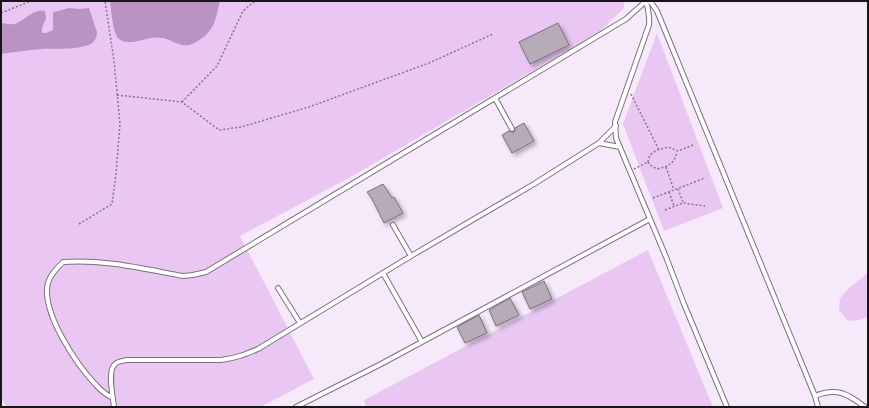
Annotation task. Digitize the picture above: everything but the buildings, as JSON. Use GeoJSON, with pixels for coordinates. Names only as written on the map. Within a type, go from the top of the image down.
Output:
{"type":"FeatureCollection","features":[{"type":"Feature","properties":{"kind":"lane"},"geometry":{"type":"LineString","coordinates":[[113,398],[104,393],[95,385],[72,356],[57,329],[48,301],[47,286],[53,272],[63,262],[81,261],[120,264],[183,276],[194,276],[206,272],[626,19],[646,1],[650,18],[649,25],[616,122],[616,138],[727,407]]}},
{"type":"Feature","properties":{"kind":"lane"},"geometry":{"type":"LineString","coordinates":[[650,1],[657,11],[815,396],[818,407]]}},
{"type":"Feature","properties":{"kind":"lane"},"geometry":{"type":"LineString","coordinates":[[494,98],[512,129]]}},
{"type":"Feature","properties":{"kind":"lane"},"geometry":{"type":"LineString","coordinates":[[114,407],[110,374],[115,364],[133,360],[221,360],[243,356],[258,349],[411,256],[534,184],[599,143],[616,126]]}},
{"type":"Feature","properties":{"kind":"lane"},"geometry":{"type":"LineString","coordinates":[[599,143],[620,147]]}},
{"type":"Feature","properties":{"kind":"lane"},"geometry":{"type":"LineString","coordinates":[[296,407],[381,364],[650,220]]}},
{"type":"Feature","properties":{"kind":"lane"},"geometry":{"type":"LineString","coordinates":[[393,225],[411,256]]}},
{"type":"Feature","properties":{"kind":"lane"},"geometry":{"type":"LineString","coordinates":[[383,273],[422,342]]}},
{"type":"Feature","properties":{"kind":"lane"},"geometry":{"type":"LineString","coordinates":[[278,288],[300,323]]}},
{"type":"Feature","properties":{"kind":"lane"},"geometry":{"type":"LineString","coordinates":[[815,396],[823,392],[833,391],[851,397],[865,407]]}},
{"type":"Feature","properties":{"kind":"path"},"geometry":{"type":"LineString","coordinates":[[1,13],[31,1]]}},
{"type":"Feature","properties":{"kind":"path"},"geometry":{"type":"LineString","coordinates":[[79,224],[112,204],[116,174],[120,124],[114,61],[105,1]]}},
{"type":"Feature","properties":{"kind":"path"},"geometry":{"type":"LineString","coordinates":[[182,102],[217,66],[243,11],[255,1]]}},
{"type":"Feature","properties":{"kind":"path"},"geometry":{"type":"LineString","coordinates":[[117,95],[182,102],[219,130],[241,127],[309,107],[421,66],[493,34]]}},
{"type":"Feature","properties":{"kind":"path"},"geometry":{"type":"LineString","coordinates":[[627,87],[659,150]]}},
{"type":"Feature","properties":{"kind":"path"},"geometry":{"type":"LineString","coordinates":[[630,171],[648,162],[652,153],[659,150],[668,147],[678,151],[693,145]]}},
{"type":"Feature","properties":{"kind":"path"},"geometry":{"type":"LineString","coordinates":[[648,162],[650,165],[658,169],[674,161],[678,151]]}},
{"type":"Feature","properties":{"kind":"path"},"geometry":{"type":"LineString","coordinates":[[666,166],[674,190]]}},
{"type":"Feature","properties":{"kind":"path"},"geometry":{"type":"LineString","coordinates":[[653,198],[705,178]]}},
{"type":"Feature","properties":{"kind":"path"},"geometry":{"type":"LineString","coordinates":[[678,189],[683,203]]}},
{"type":"Feature","properties":{"kind":"path"},"geometry":{"type":"LineString","coordinates":[[669,192],[674,206]]}},
{"type":"Feature","properties":{"kind":"path"},"geometry":{"type":"LineString","coordinates":[[665,210],[683,203],[705,206]]}},
{"type":"Feature","properties":{"kind":"shaded area"},"geometry":{"type":"Polygon","coordinates":[[[1,1],[625,1],[623,9],[599,32],[349,178],[240,236],[314,379],[260,407],[7,407],[1,398],[1,1]]]}},
{"type":"Feature","properties":{"kind":"shaded area"},"geometry":{"type":"Polygon","coordinates":[[[110,1],[220,1],[212,28],[195,43],[182,45],[161,38],[152,38],[136,42],[127,42],[119,39],[115,32],[110,1]]]}},
{"type":"Feature","properties":{"kind":"shaded area"},"geometry":{"type":"Polygon","coordinates":[[[69,8],[89,8],[97,32],[97,36],[90,44],[77,48],[37,49],[1,54],[1,23],[15,24],[37,11],[45,11],[46,18],[42,33],[46,33],[53,30],[53,13],[69,8]]]}},
{"type":"Feature","properties":{"kind":"shaded area"},"geometry":{"type":"Polygon","coordinates":[[[657,33],[723,208],[664,231],[623,124],[657,33]]]}},
{"type":"Feature","properties":{"kind":"shaded area"},"geometry":{"type":"Polygon","coordinates":[[[648,250],[713,407],[366,407],[364,400],[648,250]]]}},
{"type":"Feature","properties":{"kind":"shaded area"},"geometry":{"type":"Polygon","coordinates":[[[868,273],[868,317],[860,320],[848,321],[839,310],[840,298],[849,288],[868,273]]]}}]}
